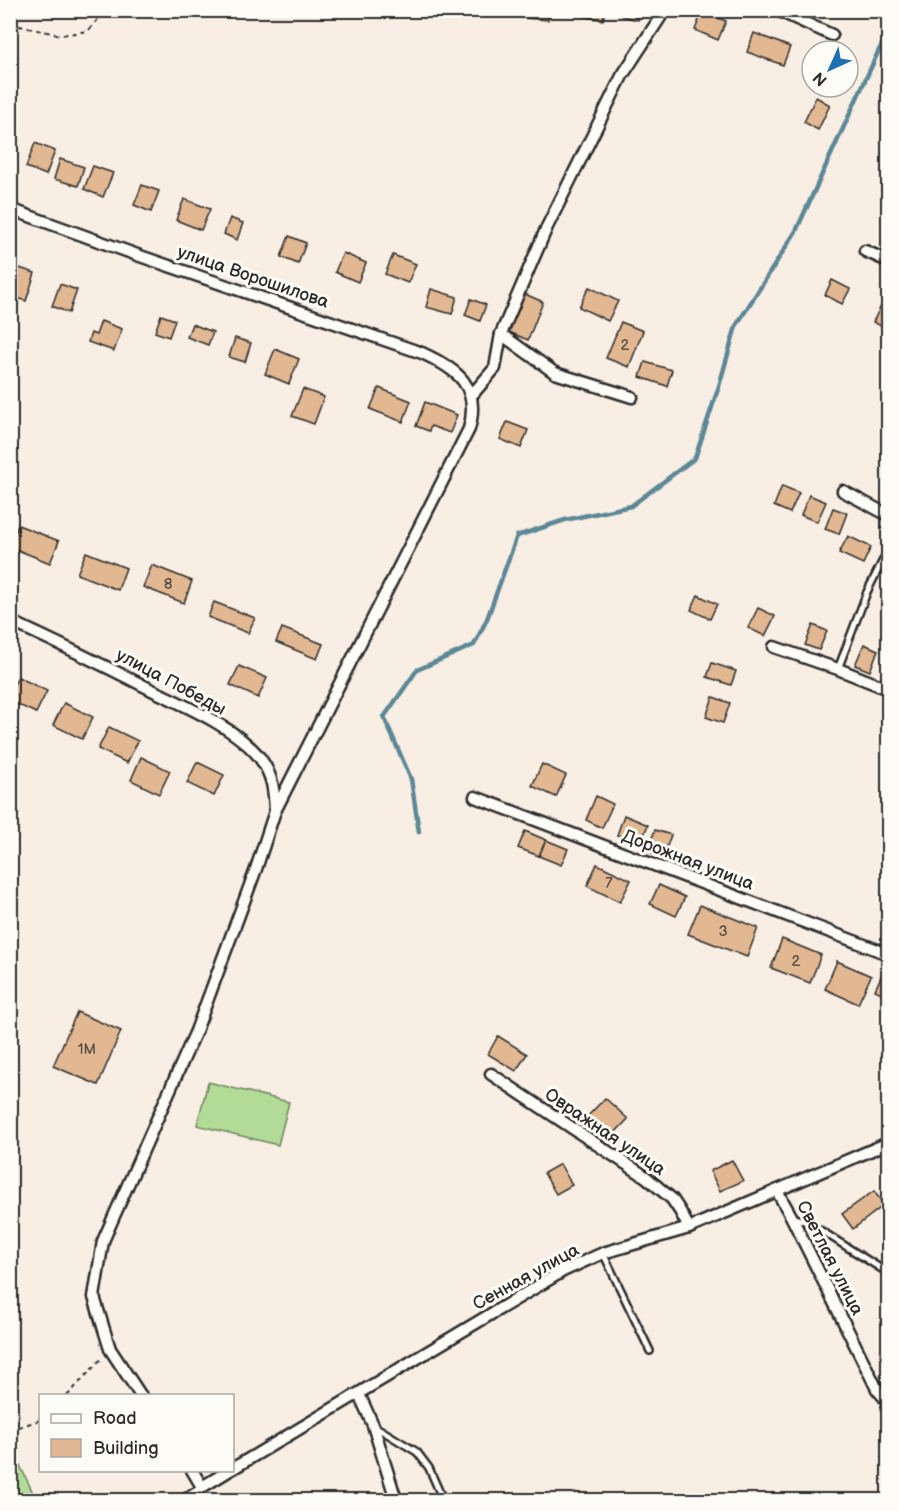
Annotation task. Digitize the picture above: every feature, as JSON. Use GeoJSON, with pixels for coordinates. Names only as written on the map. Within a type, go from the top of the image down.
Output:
{"type":"FeatureCollection","features":[{"type":"Feature","properties":{"kind":"street"},"geometry":{"type":"LineString","coordinates":[[140,1394],[110,1349],[94,1297],[103,1241],[196,1030],[256,869],[275,811],[469,429],[473,406],[471,396],[495,368],[501,334],[547,227],[622,76],[665,10]]}},
{"type":"Feature","properties":{"kind":"street"},"geometry":{"type":"LineString","coordinates":[[777,10],[832,35]]}},
{"type":"Feature","properties":{"kind":"street","name":"улица Ворошилова"},"geometry":{"type":"LineString","coordinates":[[10,209],[422,353],[451,369],[467,386],[471,396]]}},
{"type":"Feature","properties":{"kind":"street"},"geometry":{"type":"LineString","coordinates":[[865,251],[888,261]]}},
{"type":"Feature","properties":{"kind":"street"},"geometry":{"type":"LineString","coordinates":[[501,334],[555,373],[632,397]]}},
{"type":"Feature","properties":{"kind":"street"},"geometry":{"type":"LineString","coordinates":[[843,491],[888,515]]}},
{"type":"Feature","properties":{"kind":"street","name":"улица Победы"},"geometry":{"type":"LineString","coordinates":[[10,621],[198,712],[245,742],[269,773],[274,788],[275,811]]}},
{"type":"Feature","properties":{"kind":"street"},"geometry":{"type":"LineString","coordinates":[[774,647],[888,689]]}},
{"type":"Feature","properties":{"kind":"street","name":"Дорожная улица"},"geometry":{"type":"LineString","coordinates":[[476,797],[888,954]]}},
{"type":"Feature","properties":{"kind":"street","name":"Овражная улица"},"geometry":{"type":"LineString","coordinates":[[490,1074],[646,1178],[672,1200],[689,1228]]}},
{"type":"Feature","properties":{"kind":"street","name":"Сенная улица"},"geometry":{"type":"LineString","coordinates":[[234,1468],[563,1271],[603,1253],[689,1228],[888,1143]]}},
{"type":"Feature","properties":{"kind":"street","name":"Светлая улица"},"geometry":{"type":"LineString","coordinates":[[777,1191],[877,1389],[888,1402]]}},
{"type":"Feature","properties":{"kind":"street"},"geometry":{"type":"LineString","coordinates":[[358,1394],[373,1425],[396,1500]]}},
{"type":"Feature","properties":{"kind":"street"},"geometry":{"type":"LineString","coordinates":[[193,1472],[202,1487]]}},
{"type":"Feature","properties":{"kind":"street","name":"Сенная улица"},"geometry":{"type":"LineString","coordinates":[[202,1487],[228,1472]]}},
{"type":"Feature","properties":{"kind":"lane"},"geometry":{"type":"LineString","coordinates":[[838,669],[867,592],[888,550]]}},
{"type":"Feature","properties":{"kind":"lane"},"geometry":{"type":"LineString","coordinates":[[791,1216],[809,1223],[888,1273]]}},
{"type":"Feature","properties":{"kind":"lane"},"geometry":{"type":"LineString","coordinates":[[603,1253],[650,1351]]}},
{"type":"Feature","properties":{"kind":"lane"},"geometry":{"type":"LineString","coordinates":[[373,1425],[417,1452],[429,1468],[443,1500]]}},
{"type":"Feature","properties":{"kind":"lane"},"geometry":{"type":"LineString","coordinates":[[180,1500],[202,1487]]}},
{"type":"Feature","properties":{"kind":"path"},"geometry":{"type":"LineString","coordinates":[[10,24],[61,35],[70,34],[88,31],[106,10]]}},
{"type":"Feature","properties":{"kind":"path"},"geometry":{"type":"LineString","coordinates":[[68,1394],[110,1349]]}},
{"type":"Feature","properties":{"kind":"path"},"geometry":{"type":"LineString","coordinates":[[10,1430],[39,1420]]}},
{"type":"Feature","properties":{"kind":"green space"},"geometry":{"type":"Polygon","coordinates":[[[208,1082],[289,1102],[278,1145],[197,1125],[208,1082]]]}},
{"type":"Feature","properties":{"kind":"green space"},"geometry":{"type":"Polygon","coordinates":[[[11,1458],[18,1461],[36,1499],[11,1500],[11,1458]]]}},
{"type":"Feature","properties":{"kind":"building"},"geometry":{"type":"Polygon","coordinates":[[[526,10],[549,10],[548,20],[525,18],[526,10]]]}},
{"type":"Feature","properties":{"kind":"building"},"geometry":{"type":"Polygon","coordinates":[[[586,10],[605,10],[603,20],[585,17],[586,10]]]}},
{"type":"Feature","properties":{"kind":"building"},"geometry":{"type":"Polygon","coordinates":[[[623,10],[640,10],[638,20],[622,16],[623,10]]]}},
{"type":"Feature","properties":{"kind":"building"},"geometry":{"type":"Polygon","coordinates":[[[702,12],[726,21],[718,40],[695,30],[702,12]]]}},
{"type":"Feature","properties":{"kind":"building"},"geometry":{"type":"Polygon","coordinates":[[[754,33],[790,47],[783,65],[747,52],[754,33]]]}},
{"type":"Feature","properties":{"kind":"building"},"geometry":{"type":"Polygon","coordinates":[[[815,99],[830,105],[818,130],[804,122],[815,99]]]}},
{"type":"Feature","properties":{"kind":"building"},"geometry":{"type":"Polygon","coordinates":[[[35,143],[55,151],[46,175],[26,167],[35,143]]]}},
{"type":"Feature","properties":{"kind":"building"},"geometry":{"type":"Polygon","coordinates":[[[60,159],[84,167],[78,186],[54,179],[60,159]]]}},
{"type":"Feature","properties":{"kind":"building"},"geometry":{"type":"Polygon","coordinates":[[[93,166],[113,173],[103,197],[84,189],[93,166]]]}},
{"type":"Feature","properties":{"kind":"building"},"geometry":{"type":"Polygon","coordinates":[[[142,185],[159,191],[151,212],[134,205],[142,185]]]}},
{"type":"Feature","properties":{"kind":"building"},"geometry":{"type":"Polygon","coordinates":[[[184,199],[210,209],[201,230],[176,220],[184,199]]]}},
{"type":"Feature","properties":{"kind":"building"},"geometry":{"type":"Polygon","coordinates":[[[230,218],[243,223],[237,240],[224,234],[230,218]]]}},
{"type":"Feature","properties":{"kind":"building"},"geometry":{"type":"Polygon","coordinates":[[[289,236],[306,243],[298,264],[281,257],[289,236]]]}},
{"type":"Feature","properties":{"kind":"building"},"geometry":{"type":"Polygon","coordinates":[[[343,253],[366,263],[358,282],[335,272],[343,253]]]}},
{"type":"Feature","properties":{"kind":"building"},"geometry":{"type":"Polygon","coordinates":[[[393,255],[416,264],[408,283],[385,274],[393,255]]]}},
{"type":"Feature","properties":{"kind":"building"},"geometry":{"type":"Polygon","coordinates":[[[10,265],[35,273],[26,301],[11,296],[14,285],[10,284],[10,265]]]}},
{"type":"Feature","properties":{"kind":"building"},"geometry":{"type":"Polygon","coordinates":[[[832,280],[850,289],[842,304],[825,295],[832,280]]]}},
{"type":"Feature","properties":{"kind":"building"},"geometry":{"type":"Polygon","coordinates":[[[60,284],[77,290],[69,313],[52,306],[60,284]]]}},
{"type":"Feature","properties":{"kind":"building"},"geometry":{"type":"Polygon","coordinates":[[[589,287],[618,301],[608,321],[579,307],[589,287]]]}},
{"type":"Feature","properties":{"kind":"building"},"geometry":{"type":"Polygon","coordinates":[[[431,289],[457,297],[452,314],[426,307],[431,289]]]}},
{"type":"Feature","properties":{"kind":"building"},"geometry":{"type":"Polygon","coordinates":[[[525,294],[543,302],[528,340],[509,332],[525,294]]]}},
{"type":"Feature","properties":{"kind":"building"},"geometry":{"type":"Polygon","coordinates":[[[471,299],[486,305],[480,321],[465,315],[471,299]]]}},
{"type":"Feature","properties":{"kind":"building"},"geometry":{"type":"Polygon","coordinates":[[[883,302],[888,305],[887,329],[873,322],[883,302]]]}},
{"type":"Feature","properties":{"kind":"building"},"geometry":{"type":"Polygon","coordinates":[[[161,315],[175,320],[169,337],[155,332],[161,315]]]}},
{"type":"Feature","properties":{"kind":"building"},"geometry":{"type":"Polygon","coordinates":[[[101,321],[122,329],[114,351],[88,342],[91,333],[96,335],[101,321]]]}},
{"type":"Feature","properties":{"kind":"building"},"geometry":{"type":"Polygon","coordinates":[[[621,322],[643,331],[629,367],[606,358],[621,322]]]}},
{"type":"Feature","properties":{"kind":"building"},"geometry":{"type":"Polygon","coordinates":[[[192,324],[213,332],[208,345],[187,337],[192,324]]]}},
{"type":"Feature","properties":{"kind":"building"},"geometry":{"type":"Polygon","coordinates":[[[235,338],[251,343],[245,362],[229,357],[235,338]]]}},
{"type":"Feature","properties":{"kind":"building"},"geometry":{"type":"Polygon","coordinates":[[[275,349],[299,359],[289,384],[265,374],[275,349]]]}},
{"type":"Feature","properties":{"kind":"building"},"geometry":{"type":"Polygon","coordinates":[[[645,362],[672,370],[667,386],[640,377],[645,362]]]}},
{"type":"Feature","properties":{"kind":"building"},"geometry":{"type":"Polygon","coordinates":[[[379,388],[411,401],[403,422],[370,409],[379,388]]]}},
{"type":"Feature","properties":{"kind":"building"},"geometry":{"type":"Polygon","coordinates":[[[303,389],[324,397],[314,424],[292,416],[303,389]]]}},
{"type":"Feature","properties":{"kind":"building"},"geometry":{"type":"Polygon","coordinates":[[[425,402],[457,415],[450,433],[431,426],[429,431],[416,426],[425,402]]]}},
{"type":"Feature","properties":{"kind":"building"},"geometry":{"type":"Polygon","coordinates":[[[507,422],[528,430],[521,448],[500,439],[507,422]]]}},
{"type":"Feature","properties":{"kind":"building"},"geometry":{"type":"Polygon","coordinates":[[[782,486],[799,493],[790,513],[774,506],[782,486]]]}},
{"type":"Feature","properties":{"kind":"building"},"geometry":{"type":"Polygon","coordinates":[[[809,495],[826,502],[817,522],[801,515],[809,495]]]}},
{"type":"Feature","properties":{"kind":"building"},"geometry":{"type":"Polygon","coordinates":[[[833,508],[847,513],[839,534],[825,529],[833,508]]]}},
{"type":"Feature","properties":{"kind":"building"},"geometry":{"type":"Polygon","coordinates":[[[18,525],[59,541],[50,563],[10,547],[18,525]]]}},
{"type":"Feature","properties":{"kind":"building"},"geometry":{"type":"Polygon","coordinates":[[[848,536],[871,547],[863,564],[839,553],[848,536]]]}},
{"type":"Feature","properties":{"kind":"building"},"geometry":{"type":"Polygon","coordinates":[[[86,552],[126,568],[118,590],[77,574],[86,552]]]}},
{"type":"Feature","properties":{"kind":"building"},"geometry":{"type":"Polygon","coordinates":[[[152,565],[192,581],[184,603],[143,587],[152,565]]]}},
{"type":"Feature","properties":{"kind":"building"},"geometry":{"type":"Polygon","coordinates":[[[698,595],[717,604],[710,619],[691,610],[698,595]]]}},
{"type":"Feature","properties":{"kind":"building"},"geometry":{"type":"Polygon","coordinates":[[[214,602],[255,618],[248,633],[208,617],[214,602]]]}},
{"type":"Feature","properties":{"kind":"building"},"geometry":{"type":"Polygon","coordinates":[[[758,608],[775,616],[765,636],[748,628],[758,608]]]}},
{"type":"Feature","properties":{"kind":"building"},"geometry":{"type":"Polygon","coordinates":[[[813,625],[827,631],[819,650],[805,645],[813,625]]]}},
{"type":"Feature","properties":{"kind":"building"},"geometry":{"type":"Polygon","coordinates":[[[282,628],[323,644],[317,659],[276,642],[282,628]]]}},
{"type":"Feature","properties":{"kind":"building"},"geometry":{"type":"Polygon","coordinates":[[[864,644],[878,650],[870,671],[855,665],[864,644]]]}},
{"type":"Feature","properties":{"kind":"building"},"geometry":{"type":"Polygon","coordinates":[[[712,663],[736,671],[731,685],[707,677],[712,663]]]}},
{"type":"Feature","properties":{"kind":"building"},"geometry":{"type":"Polygon","coordinates":[[[239,666],[267,678],[258,698],[230,685],[239,666]]]}},
{"type":"Feature","properties":{"kind":"building"},"geometry":{"type":"Polygon","coordinates":[[[18,677],[47,691],[36,713],[10,701],[10,692],[18,677]]]}},
{"type":"Feature","properties":{"kind":"building"},"geometry":{"type":"Polygon","coordinates":[[[713,697],[730,703],[723,723],[706,717],[713,697]]]}},
{"type":"Feature","properties":{"kind":"building"},"geometry":{"type":"Polygon","coordinates":[[[64,703],[93,717],[82,739],[53,725],[64,703]]]}},
{"type":"Feature","properties":{"kind":"building"},"geometry":{"type":"Polygon","coordinates":[[[109,727],[138,741],[127,763],[98,749],[109,727]]]}},
{"type":"Feature","properties":{"kind":"building"},"geometry":{"type":"Polygon","coordinates":[[[141,757],[170,771],[159,794],[131,780],[141,757]]]}},
{"type":"Feature","properties":{"kind":"building"},"geometry":{"type":"Polygon","coordinates":[[[197,762],[224,775],[214,796],[187,783],[197,762]]]}},
{"type":"Feature","properties":{"kind":"building"},"geometry":{"type":"Polygon","coordinates":[[[542,764],[566,775],[556,797],[532,786],[542,764]]]}},
{"type":"Feature","properties":{"kind":"building"},"geometry":{"type":"Polygon","coordinates":[[[596,796],[613,804],[602,828],[586,820],[596,796]]]}},
{"type":"Feature","properties":{"kind":"building"},"geometry":{"type":"Polygon","coordinates":[[[624,815],[648,825],[640,844],[617,835],[624,815]]]}},
{"type":"Feature","properties":{"kind":"building"},"geometry":{"type":"Polygon","coordinates":[[[655,830],[671,835],[663,857],[647,851],[655,830]]]}},
{"type":"Feature","properties":{"kind":"building"},"geometry":{"type":"Polygon","coordinates":[[[525,831],[546,840],[539,856],[518,848],[525,831]]]}},
{"type":"Feature","properties":{"kind":"building"},"geometry":{"type":"Polygon","coordinates":[[[546,840],[568,849],[561,865],[539,856],[546,840]]]}},
{"type":"Feature","properties":{"kind":"building"},"geometry":{"type":"Polygon","coordinates":[[[597,864],[631,880],[620,902],[587,886],[597,864]]]}},
{"type":"Feature","properties":{"kind":"building"},"geometry":{"type":"Polygon","coordinates":[[[659,885],[685,897],[676,916],[650,904],[659,885]]]}},
{"type":"Feature","properties":{"kind":"building"},"geometry":{"type":"Polygon","coordinates":[[[700,905],[758,928],[747,957],[688,934],[700,905]]]}},
{"type":"Feature","properties":{"kind":"building"},"geometry":{"type":"Polygon","coordinates":[[[782,939],[821,955],[810,983],[771,968],[782,939]]]}},
{"type":"Feature","properties":{"kind":"building"},"geometry":{"type":"Polygon","coordinates":[[[837,961],[871,976],[858,1004],[825,989],[837,961]]]}},
{"type":"Feature","properties":{"kind":"building"},"geometry":{"type":"Polygon","coordinates":[[[884,970],[888,972],[888,996],[875,990],[884,970]]]}},
{"type":"Feature","properties":{"kind":"building"},"geometry":{"type":"Polygon","coordinates":[[[77,1012],[121,1031],[98,1085],[53,1066],[77,1012]]]}},
{"type":"Feature","properties":{"kind":"building"},"geometry":{"type":"Polygon","coordinates":[[[498,1036],[527,1054],[516,1071],[488,1054],[498,1036]]]}},
{"type":"Feature","properties":{"kind":"building"},"geometry":{"type":"Polygon","coordinates":[[[605,1098],[628,1119],[611,1137],[588,1116],[605,1098]]]}},
{"type":"Feature","properties":{"kind":"building"},"geometry":{"type":"Polygon","coordinates":[[[732,1160],[743,1181],[720,1191],[710,1171],[732,1160]]]}},
{"type":"Feature","properties":{"kind":"building"},"geometry":{"type":"Polygon","coordinates":[[[560,1164],[572,1185],[556,1194],[544,1173],[560,1164]]]}},
{"type":"Feature","properties":{"kind":"building"},"geometry":{"type":"Polygon","coordinates":[[[874,1191],[884,1205],[853,1229],[842,1214],[874,1191]]]}},
{"type":"Feature","properties":{"kind":"waterway"},"geometry":{"type":"LineString","coordinates":[[419,832],[411,779],[384,717],[417,670],[474,645],[487,619],[517,536],[565,520],[631,506],[695,458],[736,326],[796,231],[888,35]]}}]}
